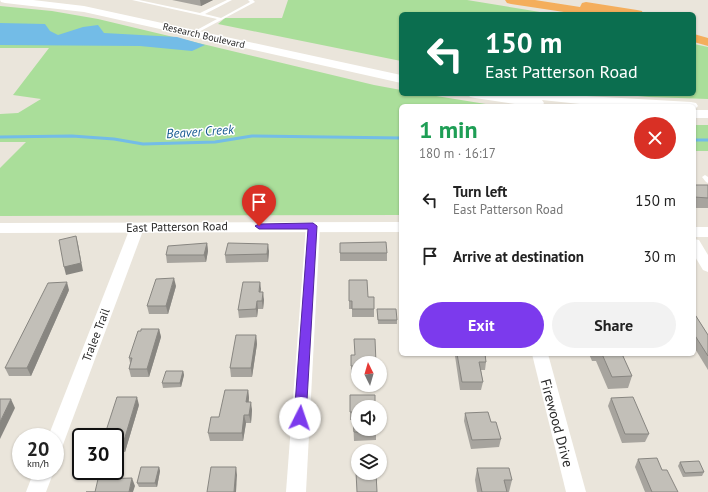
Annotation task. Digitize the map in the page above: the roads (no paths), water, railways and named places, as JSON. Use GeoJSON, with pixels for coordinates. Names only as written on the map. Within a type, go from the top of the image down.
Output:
{"type":"FeatureCollection","features":[{"type":"Feature","properties":{"kind":"highway"},"geometry":{"type":"LineString","coordinates":[[511,0],[543,2],[621,12]]}},
{"type":"Feature","properties":{"kind":"highway"},"geometry":{"type":"LineString","coordinates":[[543,2],[578,12]]}},
{"type":"Feature","properties":{"kind":"highway"},"geometry":{"type":"LineString","coordinates":[[543,2],[591,12]]}},
{"type":"Feature","properties":{"kind":"highway"},"geometry":{"type":"LineString","coordinates":[[696,29],[708,31]]}},
{"type":"Feature","properties":{"kind":"highway"},"geometry":{"type":"LineString","coordinates":[[696,39],[708,42]]}},
{"type":"Feature","properties":{"kind":"main road","name":"Research Boulevard"},"geometry":{"type":"LineString","coordinates":[[5,0],[84,9],[199,30],[399,72]]}},
{"type":"Feature","properties":{"kind":"main road","name":"Research Boulevard"},"geometry":{"type":"LineString","coordinates":[[60,0],[108,8],[399,79]]}},
{"type":"Feature","properties":{"kind":"main road"},"geometry":{"type":"LineString","coordinates":[[489,96],[545,104]]}},
{"type":"Feature","properties":{"kind":"main road"},"geometry":{"type":"LineString","coordinates":[[542,96],[601,102],[647,104]]}},
{"type":"Feature","properties":{"kind":"main road"},"geometry":{"type":"LineString","coordinates":[[696,106],[708,107]]}},
{"type":"Feature","properties":{"kind":"main road"},"geometry":{"type":"LineString","coordinates":[[696,114],[708,114]]}},
{"type":"Feature","properties":{"kind":"street"},"geometry":{"type":"LineString","coordinates":[[296,492],[313,226]]}},
{"type":"Feature","properties":{"kind":"street","name":"East Patterson Road"},"geometry":{"type":"LineString","coordinates":[[0,228],[399,227]]}},
{"type":"Feature","properties":{"kind":"street","name":"Tralee Trail"},"geometry":{"type":"LineString","coordinates":[[60,428],[137,228]]}},
{"type":"Feature","properties":{"kind":"street"},"geometry":{"type":"LineString","coordinates":[[696,232],[708,232]]}},
{"type":"Feature","properties":{"kind":"street"},"geometry":{"type":"LineString","coordinates":[[696,246],[708,267]]}},
{"type":"Feature","properties":{"kind":"street","name":"Firewood Drive"},"geometry":{"type":"LineString","coordinates":[[541,356],[576,492]]}},
{"type":"Feature","properties":{"kind":"street"},"geometry":{"type":"LineString","coordinates":[[36,492],[41,480]]}},
{"type":"Feature","properties":{"kind":"lane"},"geometry":{"type":"LineString","coordinates":[[134,0],[221,18]]}},
{"type":"Feature","properties":{"kind":"lane"},"geometry":{"type":"LineString","coordinates":[[202,14],[230,0]]}},
{"type":"Feature","properties":{"kind":"lane"},"geometry":{"type":"LineString","coordinates":[[199,30],[253,2],[250,0]]}},
{"type":"Feature","properties":{"kind":"water"},"geometry":{"type":"Polygon","coordinates":[[[0,23],[45,24],[50,31],[58,35],[83,27],[98,25],[104,33],[177,37],[205,45],[192,51],[140,46],[0,45],[0,23]]]}},
{"type":"Feature","properties":{"kind":"waterway","name":"Beaver Creek"},"geometry":{"type":"LineString","coordinates":[[0,137],[72,136],[114,139],[143,144],[215,142],[252,136],[399,138]]}},
{"type":"Feature","properties":{"kind":"waterway","name":"Beaver Creek"},"geometry":{"type":"LineString","coordinates":[[696,140],[708,140]]}}]}
